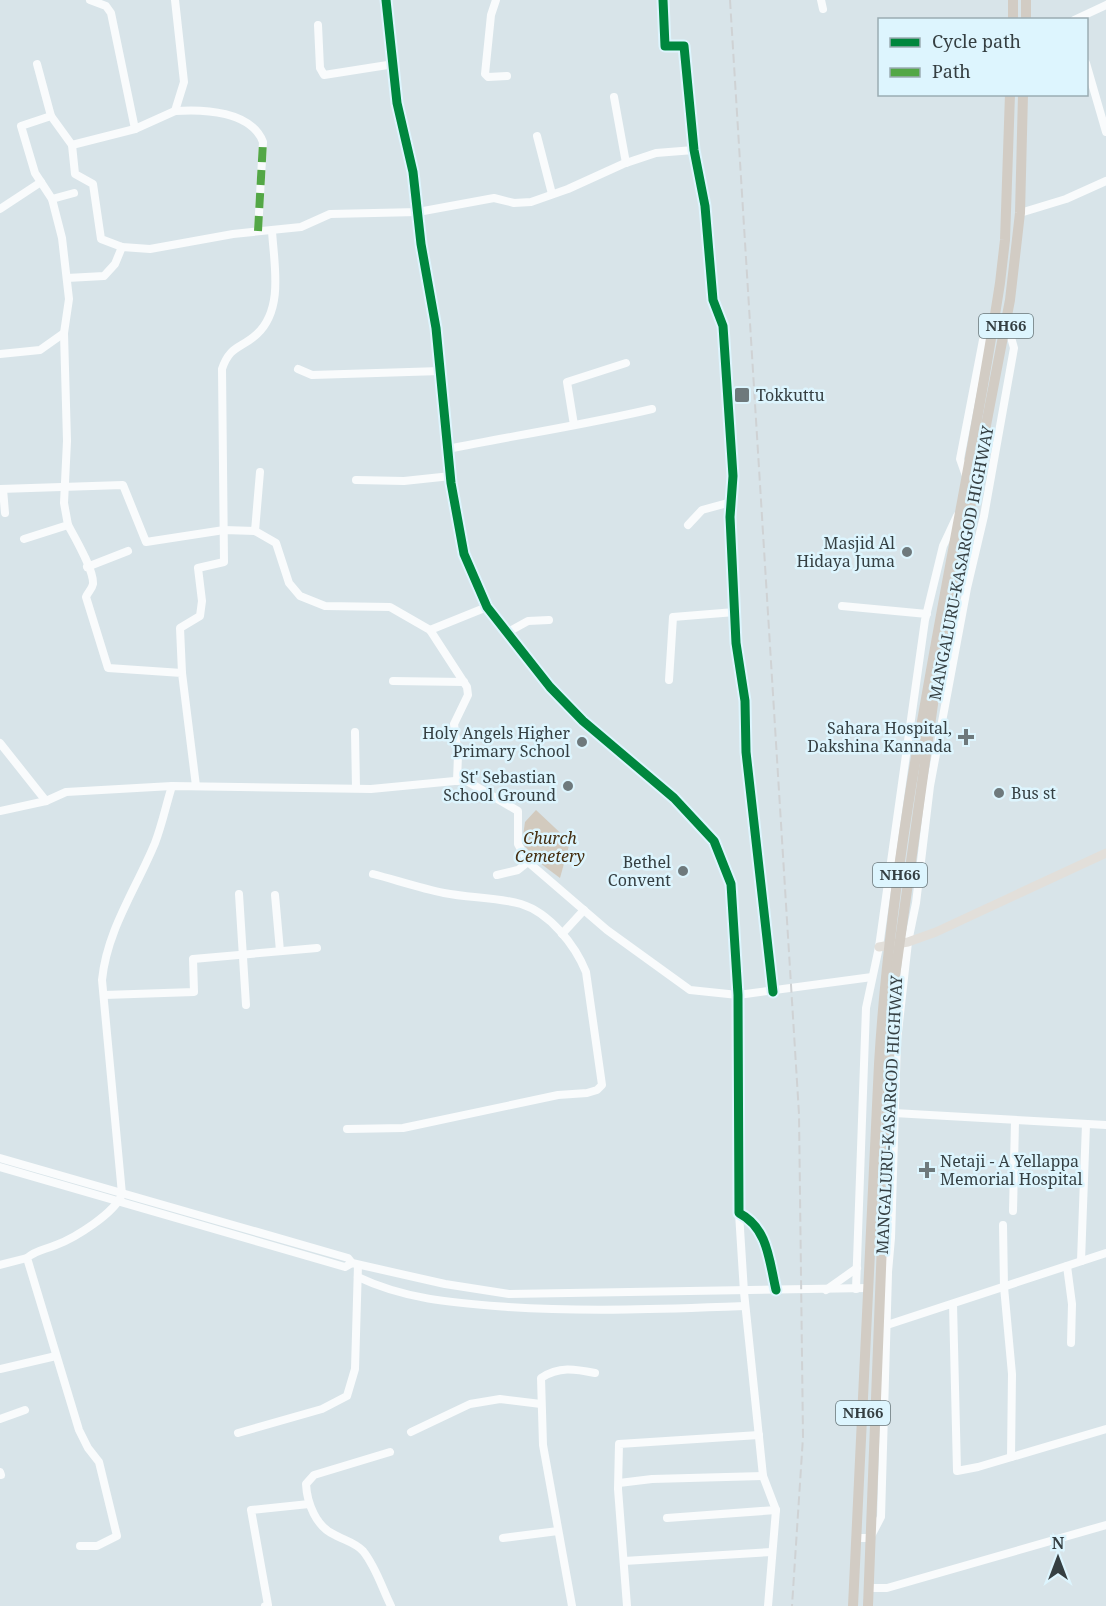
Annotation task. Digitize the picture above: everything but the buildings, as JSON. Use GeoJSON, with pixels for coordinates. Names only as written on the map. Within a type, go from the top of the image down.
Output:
{"type":"FeatureCollection","features":[{"type":"Feature","properties":{"kind":"highway"},"geometry":{"type":"LineString","coordinates":[[1013,0],[1013,18]]}},
{"type":"Feature","properties":{"kind":"highway"},"geometry":{"type":"LineString","coordinates":[[1026,0],[1026,18]]}},
{"type":"Feature","properties":{"kind":"highway","name":"MANGALURU-KASARGOD HIGHWAY"},"geometry":{"type":"LineString","coordinates":[[956,554],[959,512],[992,337],[1005,240],[1010,96]]}},
{"type":"Feature","properties":{"kind":"highway","name":"MANGALURU-KASARGOD HIGHWAY"},"geometry":{"type":"LineString","coordinates":[[853,1606],[868,1288],[878,1202],[895,976],[956,554],[1000,362],[1020,213],[1023,96]]}},
{"type":"Feature","properties":{"kind":"highway","name":"MANGALURU-KASARGOD HIGHWAY"},"geometry":{"type":"LineString","coordinates":[[868,1606],[870,1538],[884,1326],[880,1286],[878,1202]]}},
{"type":"Feature","properties":{"kind":"main road"},"geometry":{"type":"LineString","coordinates":[[879,947],[908,942],[936,932],[1106,853]]}},
{"type":"Feature","properties":{"kind":"street"},"geometry":{"type":"LineString","coordinates":[[90,0],[108,3],[135,129]]}},
{"type":"Feature","properties":{"kind":"street"},"geometry":{"type":"LineString","coordinates":[[175,0],[184,82],[175,111]]}},
{"type":"Feature","properties":{"kind":"street"},"geometry":{"type":"LineString","coordinates":[[386,0],[397,103],[413,172],[441,371],[451,476],[464,554],[488,607],[549,687],[583,721],[674,798],[714,840],[731,884],[738,995],[739,1213],[745,1306],[763,1476],[776,1510],[768,1606]]}},
{"type":"Feature","properties":{"kind":"street"},"geometry":{"type":"LineString","coordinates":[[496,0],[491,15],[485,74],[489,77],[507,76]]}},
{"type":"Feature","properties":{"kind":"street"},"geometry":{"type":"LineString","coordinates":[[663,0],[665,46],[684,46],[694,150],[705,206],[713,300],[723,326],[733,476],[731,502],[735,612],[746,752],[773,992]]}},
{"type":"Feature","properties":{"kind":"street"},"geometry":{"type":"LineString","coordinates":[[1078,18],[1106,5]]}},
{"type":"Feature","properties":{"kind":"street"},"geometry":{"type":"LineString","coordinates":[[318,25],[320,68],[324,75],[394,64]]}},
{"type":"Feature","properties":{"kind":"street"},"geometry":{"type":"LineString","coordinates":[[37,64],[51,116],[72,145],[75,174],[93,184],[100,239],[122,247],[150,249],[258,231],[301,227],[330,214],[418,212],[494,198],[514,203],[531,202],[656,153],[694,150]]}},
{"type":"Feature","properties":{"kind":"street"},"geometry":{"type":"LineString","coordinates":[[1088,70],[1106,132]]}},
{"type":"Feature","properties":{"kind":"street"},"geometry":{"type":"LineString","coordinates":[[614,97],[626,163]]}},
{"type":"Feature","properties":{"kind":"street"},"geometry":{"type":"LineString","coordinates":[[72,145],[135,129],[175,111],[205,109],[251,124],[258,131],[262,142],[258,231]]}},
{"type":"Feature","properties":{"kind":"street"},"geometry":{"type":"LineString","coordinates":[[51,116],[21,126],[35,173],[51,199],[62,238],[67,278],[69,299],[64,333],[67,486],[64,503],[68,525],[78,542],[93,584],[86,597],[109,670],[182,673]]}},
{"type":"Feature","properties":{"kind":"street"},"geometry":{"type":"LineString","coordinates":[[537,136],[552,194]]}},
{"type":"Feature","properties":{"kind":"street"},"geometry":{"type":"LineString","coordinates":[[1020,213],[1066,200],[1106,181]]}},
{"type":"Feature","properties":{"kind":"street"},"geometry":{"type":"LineString","coordinates":[[0,209],[41,182]]}},
{"type":"Feature","properties":{"kind":"street"},"geometry":{"type":"LineString","coordinates":[[51,199],[74,193]]}},
{"type":"Feature","properties":{"kind":"street"},"geometry":{"type":"LineString","coordinates":[[196,786],[182,673],[180,628],[200,616],[202,601],[198,568],[224,562],[222,369],[231,350],[255,336],[263,328],[276,293],[272,231]]}},
{"type":"Feature","properties":{"kind":"street"},"geometry":{"type":"LineString","coordinates":[[67,278],[104,276],[115,264],[122,247]]}},
{"type":"Feature","properties":{"kind":"street"},"geometry":{"type":"LineString","coordinates":[[1006,318],[1014,348],[984,516],[967,588],[930,786],[916,903],[908,942],[897,1041],[893,1195],[884,1326],[1106,1253]]}},
{"type":"Feature","properties":{"kind":"street"},"geometry":{"type":"LineString","coordinates":[[0,354],[40,350],[64,333]]}},
{"type":"Feature","properties":{"kind":"street"},"geometry":{"type":"LineString","coordinates":[[574,425],[567,382],[626,363]]}},
{"type":"Feature","properties":{"kind":"street"},"geometry":{"type":"LineString","coordinates":[[298,369],[312,375],[441,371]]}},
{"type":"Feature","properties":{"kind":"street"},"geometry":{"type":"LineString","coordinates":[[448,449],[574,425],[581,426],[652,409]]}},
{"type":"Feature","properties":{"kind":"street"},"geometry":{"type":"LineString","coordinates":[[255,531],[260,472]]}},
{"type":"Feature","properties":{"kind":"street"},"geometry":{"type":"LineString","coordinates":[[356,480],[404,481],[451,476]]}},
{"type":"Feature","properties":{"kind":"street"},"geometry":{"type":"LineString","coordinates":[[5,513],[1,489],[123,485],[146,542],[224,531],[255,531],[276,543],[289,583],[300,596],[325,606],[390,607],[430,630],[464,682],[468,695],[454,724],[458,755],[457,781]]}},
{"type":"Feature","properties":{"kind":"street"},"geometry":{"type":"LineString","coordinates":[[688,525],[702,510],[731,502]]}},
{"type":"Feature","properties":{"kind":"street"},"geometry":{"type":"LineString","coordinates":[[856,1289],[864,1045],[872,977],[879,947],[927,614],[943,546],[959,512]]}},
{"type":"Feature","properties":{"kind":"street"},"geometry":{"type":"LineString","coordinates":[[24,539],[68,525]]}},
{"type":"Feature","properties":{"kind":"street"},"geometry":{"type":"LineString","coordinates":[[87,567],[128,551]]}},
{"type":"Feature","properties":{"kind":"street"},"geometry":{"type":"LineString","coordinates":[[842,606],[927,614]]}},
{"type":"Feature","properties":{"kind":"street"},"geometry":{"type":"LineString","coordinates":[[430,630],[488,607]]}},
{"type":"Feature","properties":{"kind":"street"},"geometry":{"type":"LineString","coordinates":[[669,680],[673,617],[735,612]]}},
{"type":"Feature","properties":{"kind":"street"},"geometry":{"type":"LineString","coordinates":[[508,632],[528,621],[549,620]]}},
{"type":"Feature","properties":{"kind":"street"},"geometry":{"type":"LineString","coordinates":[[393,681],[464,682]]}},
{"type":"Feature","properties":{"kind":"street"},"geometry":{"type":"LineString","coordinates":[[355,732],[356,788]]}},
{"type":"Feature","properties":{"kind":"street"},"geometry":{"type":"LineString","coordinates":[[0,743],[46,801]]}},
{"type":"Feature","properties":{"kind":"street"},"geometry":{"type":"LineString","coordinates":[[0,811],[46,801],[66,792],[172,786],[356,788],[465,780],[518,811],[518,844],[528,862],[607,930],[690,990],[738,995],[872,977]]}},
{"type":"Feature","properties":{"kind":"street"},"geometry":{"type":"LineString","coordinates":[[121,1198],[104,995],[104,966],[112,938],[155,842],[172,786]]}},
{"type":"Feature","properties":{"kind":"street"},"geometry":{"type":"LineString","coordinates":[[497,875],[518,870],[528,862]]}},
{"type":"Feature","properties":{"kind":"street"},"geometry":{"type":"LineString","coordinates":[[347,1129],[403,1128],[558,1095],[597,1090],[602,1085],[586,972],[581,959],[562,934],[538,911],[520,904],[444,893],[373,874]]}},
{"type":"Feature","properties":{"kind":"street"},"geometry":{"type":"LineString","coordinates":[[239,894],[246,1005]]}},
{"type":"Feature","properties":{"kind":"street"},"geometry":{"type":"LineString","coordinates":[[275,895],[279,951]]}},
{"type":"Feature","properties":{"kind":"street"},"geometry":{"type":"LineString","coordinates":[[562,934],[584,910]]}},
{"type":"Feature","properties":{"kind":"street"},"geometry":{"type":"LineString","coordinates":[[104,995],[194,992],[193,959],[317,948]]}},
{"type":"Feature","properties":{"kind":"street"},"geometry":{"type":"LineString","coordinates":[[894,1113],[1106,1125]]}},
{"type":"Feature","properties":{"kind":"street"},"geometry":{"type":"LineString","coordinates":[[1013,1211],[1016,1121]]}},
{"type":"Feature","properties":{"kind":"street"},"geometry":{"type":"LineString","coordinates":[[1081,1261],[1086,1124]]}},
{"type":"Feature","properties":{"kind":"street"},"geometry":{"type":"LineString","coordinates":[[0,1158],[345,1267],[355,1264],[445,1284],[509,1294],[822,1291],[868,1288]]}},
{"type":"Feature","properties":{"kind":"street"},"geometry":{"type":"LineString","coordinates":[[0,1167],[121,1198]]}},
{"type":"Feature","properties":{"kind":"street"},"geometry":{"type":"LineString","coordinates":[[0,1265],[27,1258],[35,1251],[57,1245],[97,1221],[121,1198]]}},
{"type":"Feature","properties":{"kind":"street"},"geometry":{"type":"LineString","coordinates":[[739,1213],[753,1220],[764,1238],[776,1290]]}},
{"type":"Feature","properties":{"kind":"street"},"geometry":{"type":"LineString","coordinates":[[1003,1225],[1004,1287],[1012,1374],[1011,1457]]}},
{"type":"Feature","properties":{"kind":"street"},"geometry":{"type":"LineString","coordinates":[[27,1258],[79,1430],[88,1448],[99,1462],[117,1536],[97,1546],[80,1546]]}},
{"type":"Feature","properties":{"kind":"street"},"geometry":{"type":"LineString","coordinates":[[238,1433],[322,1410],[347,1396],[356,1369],[358,1277],[355,1264]]}},
{"type":"Feature","properties":{"kind":"street"},"geometry":{"type":"LineString","coordinates":[[1067,1266],[1072,1304],[1071,1343]]}},
{"type":"Feature","properties":{"kind":"street"},"geometry":{"type":"LineString","coordinates":[[822,1291],[857,1268]]}},
{"type":"Feature","properties":{"kind":"street"},"geometry":{"type":"LineString","coordinates":[[880,1286],[888,1272]]}},
{"type":"Feature","properties":{"kind":"street"},"geometry":{"type":"LineString","coordinates":[[358,1277],[382,1289],[409,1296],[471,1305],[596,1311],[745,1306]]}},
{"type":"Feature","properties":{"kind":"street"},"geometry":{"type":"LineString","coordinates":[[953,1304],[957,1470],[970,1470],[1106,1430]]}},
{"type":"Feature","properties":{"kind":"street"},"geometry":{"type":"LineString","coordinates":[[0,1369],[56,1356]]}},
{"type":"Feature","properties":{"kind":"street"},"geometry":{"type":"LineString","coordinates":[[572,1606],[543,1445],[541,1378],[551,1371],[573,1369],[595,1373]]}},
{"type":"Feature","properties":{"kind":"street"},"geometry":{"type":"LineString","coordinates":[[411,1432],[470,1404],[500,1399],[541,1404]]}},
{"type":"Feature","properties":{"kind":"street"},"geometry":{"type":"LineString","coordinates":[[0,1419],[24,1410]]}},
{"type":"Feature","properties":{"kind":"street"},"geometry":{"type":"LineString","coordinates":[[627,1606],[619,1483],[619,1444],[759,1435]]}},
{"type":"Feature","properties":{"kind":"street"},"geometry":{"type":"LineString","coordinates":[[390,1452],[314,1475],[306,1484],[309,1504],[325,1529],[362,1549],[371,1562],[391,1606]]}},
{"type":"Feature","properties":{"kind":"street"},"geometry":{"type":"LineString","coordinates":[[619,1483],[652,1479],[763,1476]]}},
{"type":"Feature","properties":{"kind":"street"},"geometry":{"type":"LineString","coordinates":[[265,1606],[268,1605],[251,1510],[309,1504]]}},
{"type":"Feature","properties":{"kind":"street"},"geometry":{"type":"LineString","coordinates":[[667,1518],[776,1510]]}},
{"type":"Feature","properties":{"kind":"street"},"geometry":{"type":"LineString","coordinates":[[869,1588],[887,1588],[1106,1525]]}},
{"type":"Feature","properties":{"kind":"street"},"geometry":{"type":"LineString","coordinates":[[504,1538],[558,1531]]}},
{"type":"Feature","properties":{"kind":"street"},"geometry":{"type":"LineString","coordinates":[[856,1538],[870,1538]]}},
{"type":"Feature","properties":{"kind":"street"},"geometry":{"type":"LineString","coordinates":[[624,1561],[772,1552]]}},
{"type":"Feature","properties":{"kind":"green space","name":"Church Cemetery"},"geometry":{"type":"Polygon","coordinates":[[[536,810],[570,842],[560,878],[540,863],[522,843],[525,822],[536,810]]]}},
{"type":"Feature","properties":{"kind":"railway"},"geometry":{"type":"LineString","coordinates":[[730,0],[799,1114],[803,1437],[792,1606]]}},
{"type":"Feature","properties":{"kind":"marked path"},"geometry":{"type":"LineString","coordinates":[[258,231],[263,142]]}},
{"type":"Feature","properties":{"kind":"cycle path"},"geometry":{"type":"LineString","coordinates":[[386,0],[397,103],[413,172],[421,244],[436,328],[451,483],[464,554],[487,607],[550,687],[583,721],[674,798],[714,841],[731,884],[738,995],[739,1213],[749,1219],[762,1236],[776,1290]]}},
{"type":"Feature","properties":{"kind":"cycle path"},"geometry":{"type":"LineString","coordinates":[[663,0],[665,46],[684,46],[694,150],[705,206],[713,300],[723,326],[733,476],[730,517],[736,643],[745,701],[746,752],[773,992]]}},
{"type":"Feature","properties":{"kind":"place","name":"Tokkuttu"},"geometry":{"type":"Point","coordinates":[742,395]}},
{"type":"Feature","properties":{"kind":"place","name":"Masjid Al Hidaya Juma"},"geometry":{"type":"Point","coordinates":[907,552]}},
{"type":"Feature","properties":{"kind":"place","name":"Sahara Hospital, Dakshina Kannada"},"geometry":{"type":"Point","coordinates":[966,737]}},
{"type":"Feature","properties":{"kind":"place","name":"Holy Angels Higher Primary School"},"geometry":{"type":"Point","coordinates":[582,742]}},
{"type":"Feature","properties":{"kind":"place","name":"St' Sebastian School Ground"},"geometry":{"type":"Point","coordinates":[568,786]}},
{"type":"Feature","properties":{"kind":"place","name":"Bus st"},"geometry":{"type":"Point","coordinates":[999,793]}},
{"type":"Feature","properties":{"kind":"place","name":"Bethel Convent"},"geometry":{"type":"Point","coordinates":[683,871]}},
{"type":"Feature","properties":{"kind":"place","name":"Netaji - A Yellappa Memorial Hospital"},"geometry":{"type":"Point","coordinates":[927,1170]}}]}
